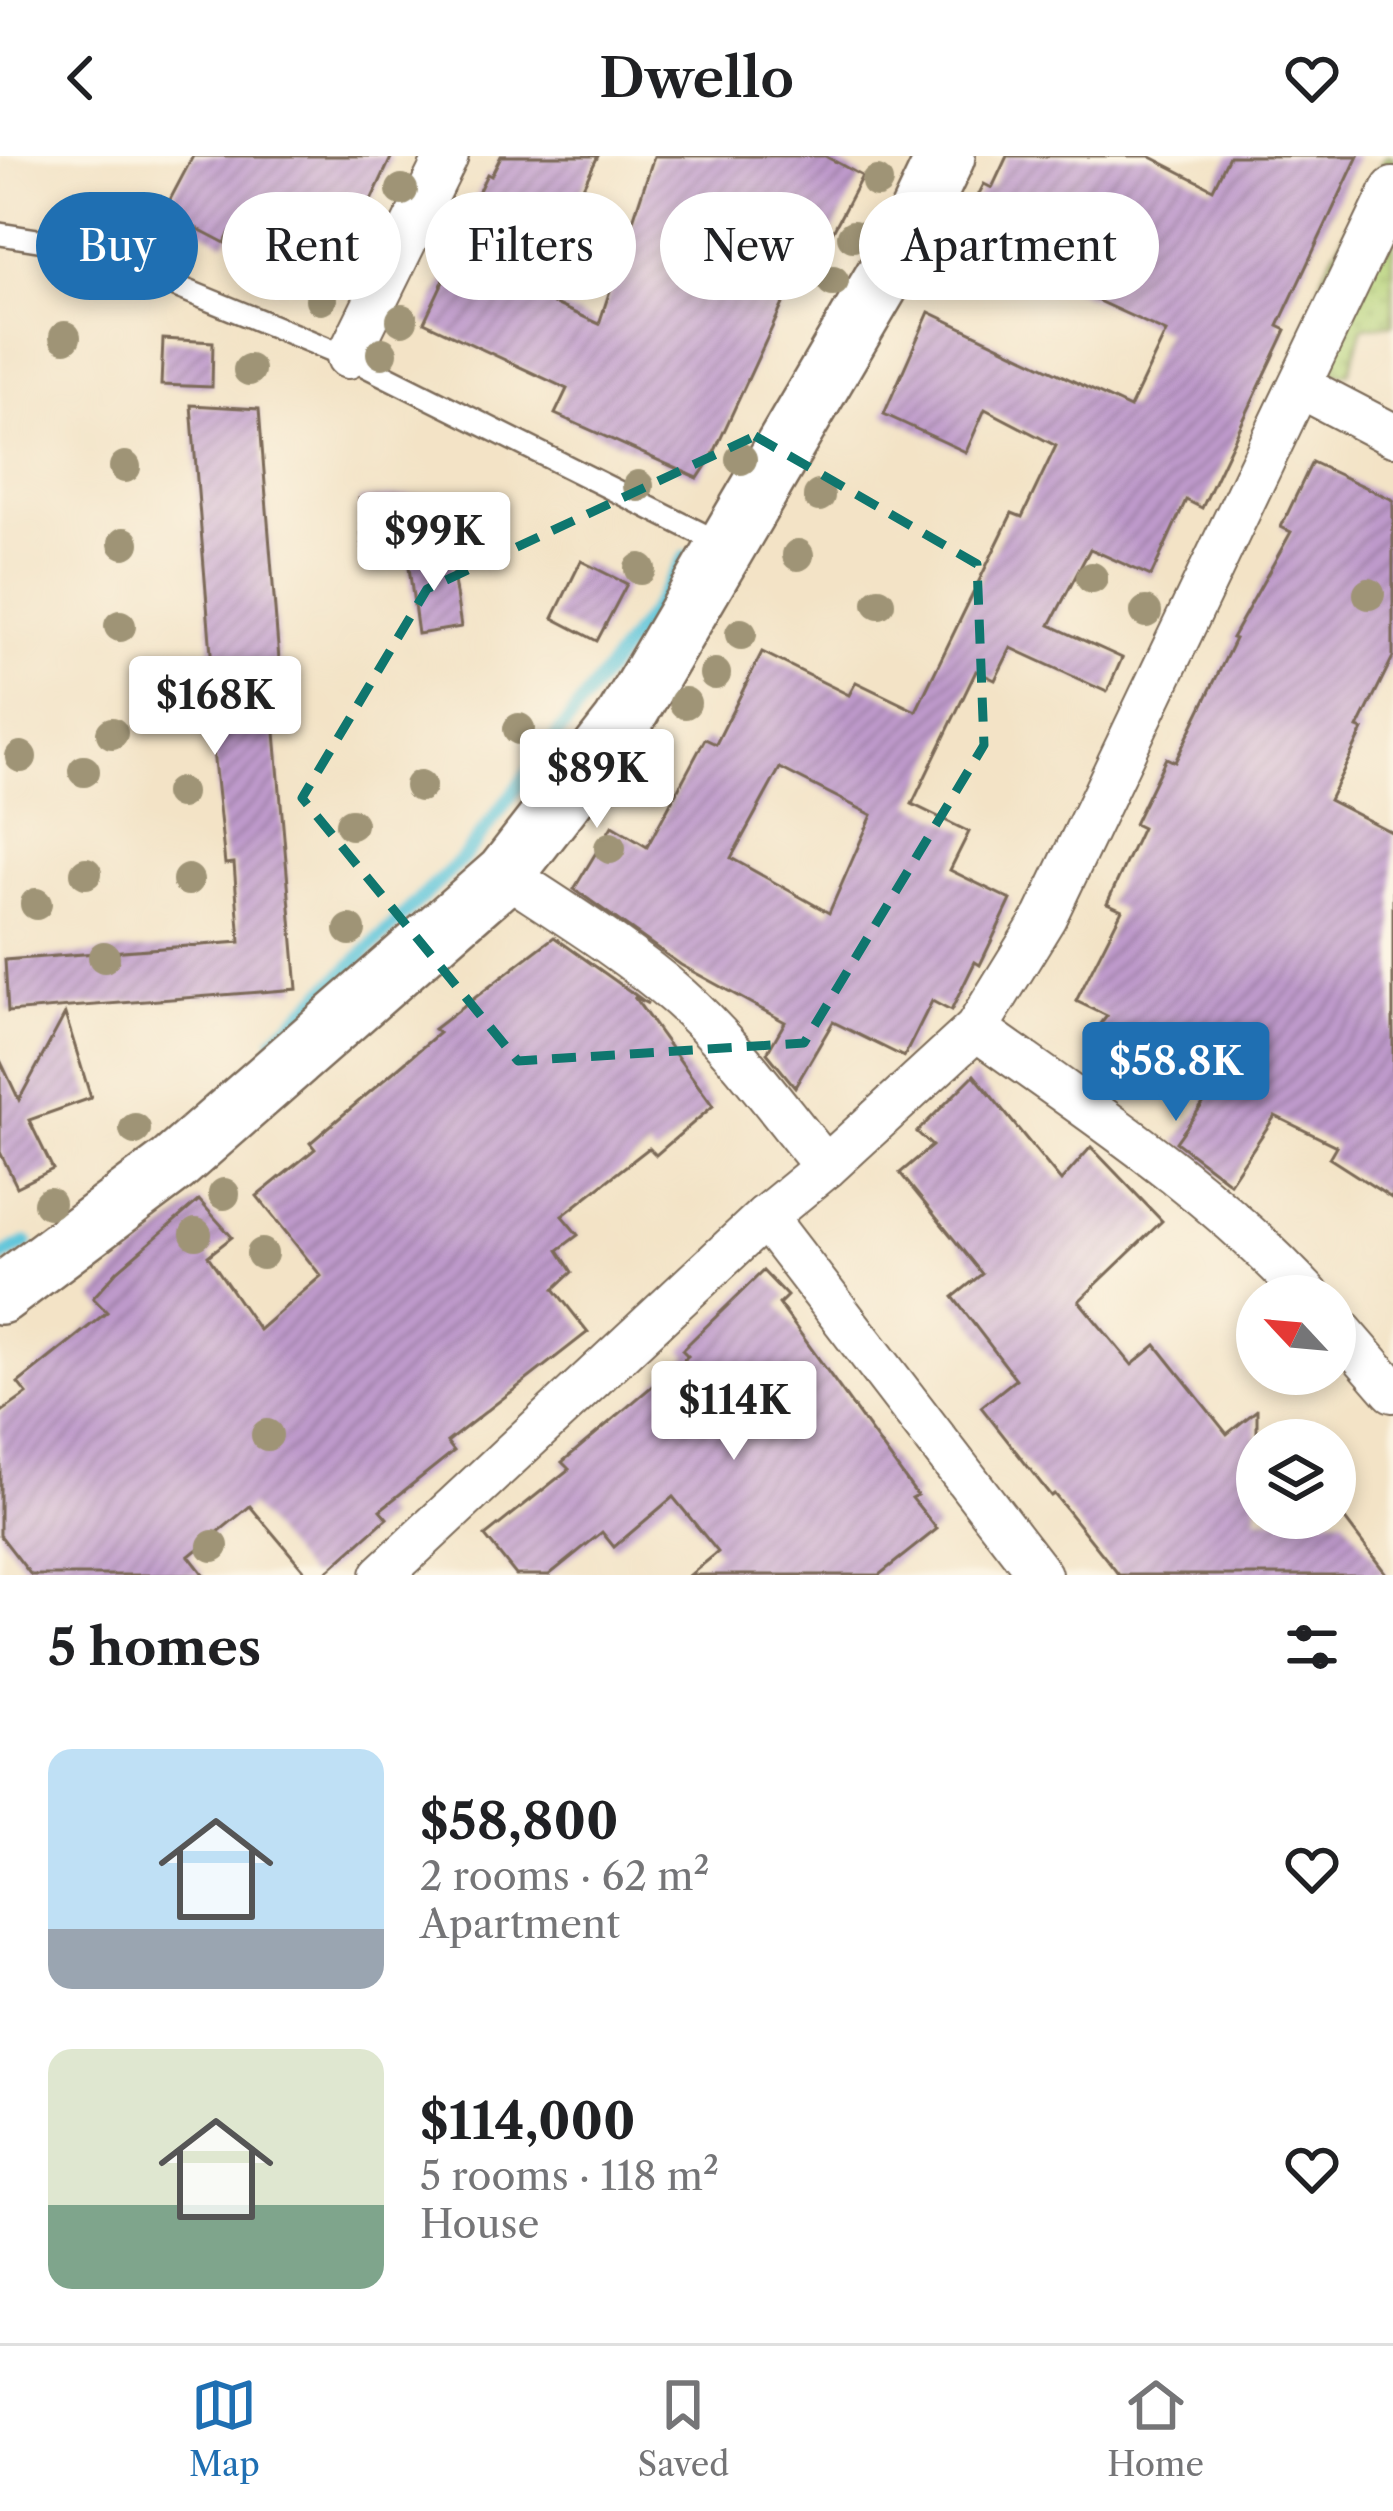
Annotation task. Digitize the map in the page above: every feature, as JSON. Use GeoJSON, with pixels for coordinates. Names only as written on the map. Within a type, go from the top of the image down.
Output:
{"type":"FeatureCollection","features":[{"type":"Feature","properties":{"kind":"street"},"geometry":{"type":"LineString","coordinates":[[348,357],[447,156]]}},
{"type":"Feature","properties":{"kind":"street"},"geometry":{"type":"LineString","coordinates":[[0,1295],[173,1165],[505,874],[622,724],[908,236],[946,156]]}},
{"type":"Feature","properties":{"kind":"street"},"geometry":{"type":"LineString","coordinates":[[406,1568],[765,1217],[976,1028],[1046,916],[1393,188]]}},
{"type":"Feature","properties":{"kind":"street"},"geometry":{"type":"LineString","coordinates":[[1301,387],[1393,435]]}},
{"type":"Feature","properties":{"kind":"street"},"geometry":{"type":"LineString","coordinates":[[505,874],[603,939],[681,999],[826,1167]]}},
{"type":"Feature","properties":{"kind":"street"},"geometry":{"type":"LineString","coordinates":[[976,1028],[1158,1159],[1261,1243],[1290,1275]]}},
{"type":"Feature","properties":{"kind":"street"},"geometry":{"type":"LineString","coordinates":[[765,1217],[1040,1575]]}},
{"type":"Feature","properties":{"kind":"street"},"geometry":{"type":"LineString","coordinates":[[1356,1348],[1393,1391]]}},
{"type":"Feature","properties":{"kind":"lane"},"geometry":{"type":"LineString","coordinates":[[0,234],[81,247],[348,357],[728,547]]}},
{"type":"Feature","properties":{"kind":"highlighted area"},"geometry":{"type":"Polygon","coordinates":[[[755,436],[977,564],[984,745],[804,1043],[518,1061],[302,798],[427,589],[755,436]]]}},
{"type":"Feature","properties":{"kind":"green space"},"geometry":{"type":"Polygon","coordinates":[[[1385,156],[1393,156],[1393,324],[1363,327],[1349,373],[1289,374],[1324,272],[1385,156]]]}},
{"type":"Feature","properties":{"kind":"building"},"geometry":{"type":"Polygon","coordinates":[[[193,156],[392,156],[375,192],[222,192],[222,241],[198,229],[198,192],[174,192],[193,156]]]}},
{"type":"Feature","properties":{"kind":"building"},"geometry":{"type":"Polygon","coordinates":[[[501,156],[598,156],[580,192],[478,192],[487,174],[491,176],[501,156]]]}},
{"type":"Feature","properties":{"kind":"building"},"geometry":{"type":"Polygon","coordinates":[[[654,156],[825,156],[862,176],[835,227],[835,192],[660,192],[660,300],[785,300],[698,478],[555,414],[567,389],[424,322],[434,300],[546,300],[599,324],[607,300],[636,300],[636,211],[654,156]]]}},
{"type":"Feature","properties":{"kind":"building"},"geometry":{"type":"Polygon","coordinates":[[[1007,156],[1149,156],[1213,189],[1229,156],[1358,156],[1278,326],[1286,330],[1202,508],[1186,500],[1151,576],[1090,549],[1050,625],[1122,658],[1107,692],[1011,648],[995,680],[976,671],[912,804],[969,832],[950,870],[1011,900],[980,965],[975,962],[951,1011],[932,1001],[904,1057],[833,1022],[795,1087],[767,1053],[785,1022],[681,965],[574,889],[612,826],[647,847],[705,739],[716,744],[762,652],[849,695],[856,682],[916,711],[1012,513],[1022,517],[1056,446],[985,409],[966,452],[884,414],[929,312],[1130,408],[1166,332],[1096,300],[1159,300],[1159,192],[980,192],[984,184],[992,188],[1007,156]],[[780,768],[731,858],[829,913],[872,815],[780,768]]]}},
{"type":"Feature","properties":{"kind":"building"},"geometry":{"type":"Polygon","coordinates":[[[163,339],[213,342],[212,387],[161,385],[163,339]]]}},
{"type":"Feature","properties":{"kind":"building"},"geometry":{"type":"Polygon","coordinates":[[[191,405],[259,409],[281,685],[271,686],[297,989],[8,1012],[5,960],[240,942],[234,863],[225,864],[212,741],[218,741],[191,405]]]}},
{"type":"Feature","properties":{"kind":"building"},"geometry":{"type":"Polygon","coordinates":[[[1312,462],[1393,500],[1393,657],[1329,800],[1393,833],[1393,1199],[1329,1158],[1336,1146],[1275,1116],[1230,1183],[1176,1142],[1207,1098],[1088,1040],[1107,1016],[1076,1001],[1122,910],[1107,903],[1142,828],[1134,824],[1166,758],[1175,762],[1232,638],[1291,532],[1281,527],[1312,462]]]}},
{"type":"Feature","properties":{"kind":"building"},"geometry":{"type":"Polygon","coordinates":[[[433,494],[436,543],[362,548],[359,499],[433,494]]]}},
{"type":"Feature","properties":{"kind":"building"},"geometry":{"type":"Polygon","coordinates":[[[450,554],[461,627],[418,634],[408,560],[450,554]]]}},
{"type":"Feature","properties":{"kind":"building"},"geometry":{"type":"Polygon","coordinates":[[[581,561],[627,584],[597,641],[553,618],[581,561]]]}},
{"type":"Feature","properties":{"kind":"building"},"geometry":{"type":"Polygon","coordinates":[[[554,937],[648,1004],[634,997],[713,1106],[656,1155],[649,1148],[562,1216],[578,1235],[558,1250],[572,1272],[554,1289],[588,1332],[447,1442],[454,1451],[380,1510],[387,1518],[323,1575],[308,1575],[250,1506],[189,1556],[204,1575],[31,1575],[0,1535],[0,1413],[27,1394],[18,1383],[107,1312],[93,1298],[199,1200],[232,1237],[208,1256],[259,1330],[321,1276],[257,1196],[315,1149],[310,1143],[439,1033],[434,1029],[554,937]]]}},
{"type":"Feature","properties":{"kind":"building"},"geometry":{"type":"Polygon","coordinates":[[[65,1014],[91,1098],[29,1120],[53,1169],[17,1187],[0,1152],[0,1060],[19,1100],[65,1014]]]}},
{"type":"Feature","properties":{"kind":"building"},"geometry":{"type":"Polygon","coordinates":[[[974,1075],[1061,1181],[1091,1147],[1162,1221],[1079,1301],[1132,1365],[1156,1345],[1227,1434],[1236,1427],[1236,1539],[1356,1539],[1356,1534],[1387,1575],[1119,1575],[981,1407],[1016,1379],[953,1297],[982,1274],[900,1173],[932,1146],[917,1132],[974,1075]]]}},
{"type":"Feature","properties":{"kind":"building"},"geometry":{"type":"Polygon","coordinates":[[[763,1271],[787,1296],[779,1304],[937,1529],[879,1575],[690,1575],[718,1552],[673,1497],[614,1547],[602,1532],[549,1575],[516,1575],[485,1536],[569,1469],[562,1462],[688,1356],[682,1350],[763,1271]]]}},
{"type":"Feature","properties":{"kind":"waterway"},"geometry":{"type":"LineString","coordinates":[[274,1040],[463,858],[651,613],[686,557]]}},
{"type":"Feature","properties":{"kind":"waterway"},"geometry":{"type":"LineString","coordinates":[[0,1257],[26,1243]]}}]}
